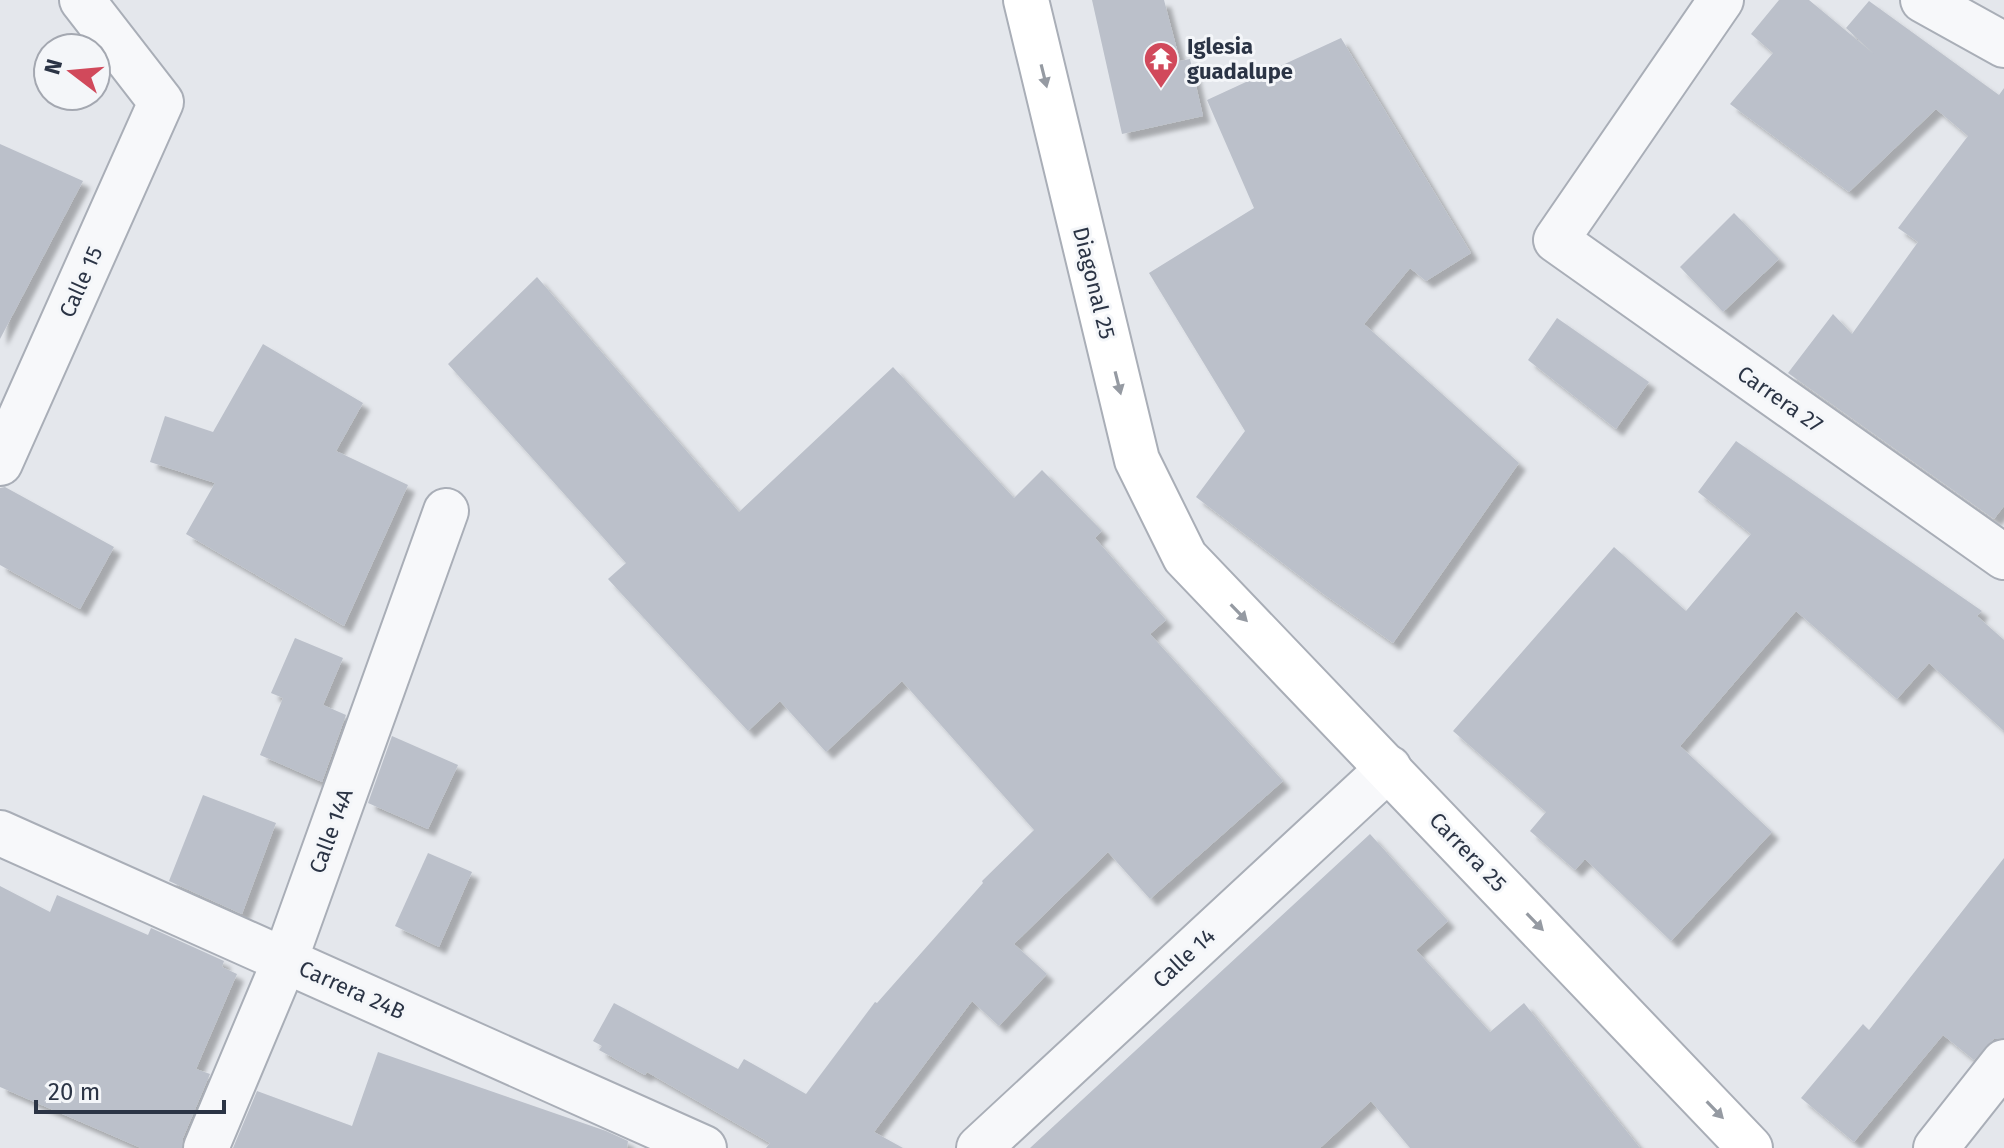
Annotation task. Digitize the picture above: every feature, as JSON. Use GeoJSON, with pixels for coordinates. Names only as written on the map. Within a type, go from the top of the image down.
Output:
{"type":"FeatureCollection","features":[{"type":"Feature","properties":{"kind":"main road","name":"Diagonal 25"},"geometry":{"type":"LineString","coordinates":[[1026,0],[1137,460],[1185,557]]}},
{"type":"Feature","properties":{"kind":"main road","name":"Carrera 25"},"geometry":{"type":"LineString","coordinates":[[1185,557],[1750,1148]]}},
{"type":"Feature","properties":{"kind":"street","name":"Calle 15"},"geometry":{"type":"LineString","coordinates":[[0,463],[161,102],[82,0]]}},
{"type":"Feature","properties":{"kind":"street","name":"Carrera 27"},"geometry":{"type":"LineString","coordinates":[[1721,0],[1556,240],[2004,557]]}},
{"type":"Feature","properties":{"kind":"street"},"geometry":{"type":"LineString","coordinates":[[1923,0],[2004,45]]}},
{"type":"Feature","properties":{"kind":"street","name":"Calle 14A"},"geometry":{"type":"LineString","coordinates":[[206,1148],[285,960],[446,511]]}},
{"type":"Feature","properties":{"kind":"street","name":"Calle 14"},"geometry":{"type":"LineString","coordinates":[[979,1148],[1389,768]]}},
{"type":"Feature","properties":{"kind":"street","name":"Carrera 24B"},"geometry":{"type":"LineString","coordinates":[[0,833],[704,1148]]}},
{"type":"Feature","properties":{"kind":"street"},"geometry":{"type":"LineString","coordinates":[[1936,1148],[2004,1062]]}},
{"type":"Feature","properties":{"kind":"building"},"geometry":{"type":"Polygon","coordinates":[[[1092,0],[1164,0],[1180,61],[1190,59],[1203,116],[1122,134],[1092,0]]]}},
{"type":"Feature","properties":{"kind":"building"},"geometry":{"type":"Polygon","coordinates":[[[1779,0],[1809,0],[1874,54],[1846,28],[1869,1],[1999,95],[2004,88],[2004,506],[1994,519],[1788,373],[1833,314],[1852,334],[1918,242],[1898,228],[1968,136],[1936,109],[1849,192],[1730,104],[1773,53],[1751,34],[1779,0]]]}},
{"type":"Feature","properties":{"kind":"building"},"geometry":{"type":"Polygon","coordinates":[[[1341,38],[1471,253],[1426,281],[1410,268],[1364,324],[1519,463],[1393,643],[1196,497],[1245,431],[1149,273],[1254,208],[1207,100],[1341,38]]]}},
{"type":"Feature","properties":{"kind":"building"},"geometry":{"type":"Polygon","coordinates":[[[0,144],[83,181],[0,339],[0,144]]]}},
{"type":"Feature","properties":{"kind":"building"},"geometry":{"type":"Polygon","coordinates":[[[1734,213],[1779,259],[1723,312],[1680,267],[1734,213]]]}},
{"type":"Feature","properties":{"kind":"building"},"geometry":{"type":"Polygon","coordinates":[[[537,277],[739,512],[893,367],[1014,498],[1042,470],[1102,531],[1095,538],[1166,620],[1150,634],[1283,781],[1150,899],[1108,852],[1014,944],[1047,974],[999,1026],[972,1001],[874,1132],[903,1148],[766,1148],[770,1143],[647,1072],[645,1075],[599,1050],[602,1046],[593,1041],[614,1003],[738,1069],[744,1059],[806,1094],[875,1002],[982,881],[1034,830],[902,681],[826,752],[780,701],[748,731],[608,579],[626,563],[448,364],[537,277]]]}},
{"type":"Feature","properties":{"kind":"building"},"geometry":{"type":"Polygon","coordinates":[[[1557,318],[1649,382],[1616,429],[1528,360],[1557,318]]]}},
{"type":"Feature","properties":{"kind":"building"},"geometry":{"type":"Polygon","coordinates":[[[263,344],[363,403],[336,451],[408,485],[344,626],[186,534],[215,483],[150,462],[165,416],[213,432],[263,344]]]}},
{"type":"Feature","properties":{"kind":"building"},"geometry":{"type":"Polygon","coordinates":[[[1736,441],[1982,611],[1977,616],[2004,640],[2004,731],[1929,663],[1897,699],[1796,611],[1680,746],[1772,832],[1671,941],[1585,859],[1575,870],[1530,831],[1546,812],[1453,731],[1614,547],[1686,611],[1751,534],[1698,492],[1736,441]]]}},
{"type":"Feature","properties":{"kind":"building"},"geometry":{"type":"Polygon","coordinates":[[[5,487],[114,547],[80,609],[0,565],[0,488],[5,487]]]}},
{"type":"Feature","properties":{"kind":"building"},"geometry":{"type":"Polygon","coordinates":[[[295,638],[343,658],[323,705],[346,715],[322,782],[260,755],[283,698],[271,693],[295,638]]]}},
{"type":"Feature","properties":{"kind":"building"},"geometry":{"type":"Polygon","coordinates":[[[392,736],[458,765],[428,829],[368,803],[392,736]]]}},
{"type":"Feature","properties":{"kind":"building"},"geometry":{"type":"Polygon","coordinates":[[[203,795],[276,823],[242,914],[169,881],[203,795]]]}},
{"type":"Feature","properties":{"kind":"building"},"geometry":{"type":"Polygon","coordinates":[[[1370,834],[1448,921],[1416,950],[1490,1032],[1524,1003],[1640,1148],[1410,1148],[1371,1101],[1320,1148],[1030,1148],[1370,834]]]}},
{"type":"Feature","properties":{"kind":"building"},"geometry":{"type":"Polygon","coordinates":[[[428,853],[472,872],[439,947],[395,926],[428,853]]]}},
{"type":"Feature","properties":{"kind":"building"},"geometry":{"type":"Polygon","coordinates":[[[2004,858],[2004,1038],[1994,1039],[1974,1060],[1943,1035],[1854,1142],[1801,1098],[1863,1024],[1869,1030],[2004,858]]]}},
{"type":"Feature","properties":{"kind":"building"},"geometry":{"type":"Polygon","coordinates":[[[0,886],[50,912],[57,895],[148,935],[151,928],[224,961],[222,967],[237,974],[196,1069],[210,1074],[183,1138],[182,1148],[141,1148],[0,1087],[0,886]]]}},
{"type":"Feature","properties":{"kind":"building"},"geometry":{"type":"Polygon","coordinates":[[[378,1052],[606,1131],[628,1141],[627,1148],[233,1148],[257,1091],[352,1126],[378,1052]]]}},
{"type":"Feature","properties":{"kind":"place","name":"Iglesia guadalupe"},"geometry":{"type":"Point","coordinates":[1161,90]}}]}
